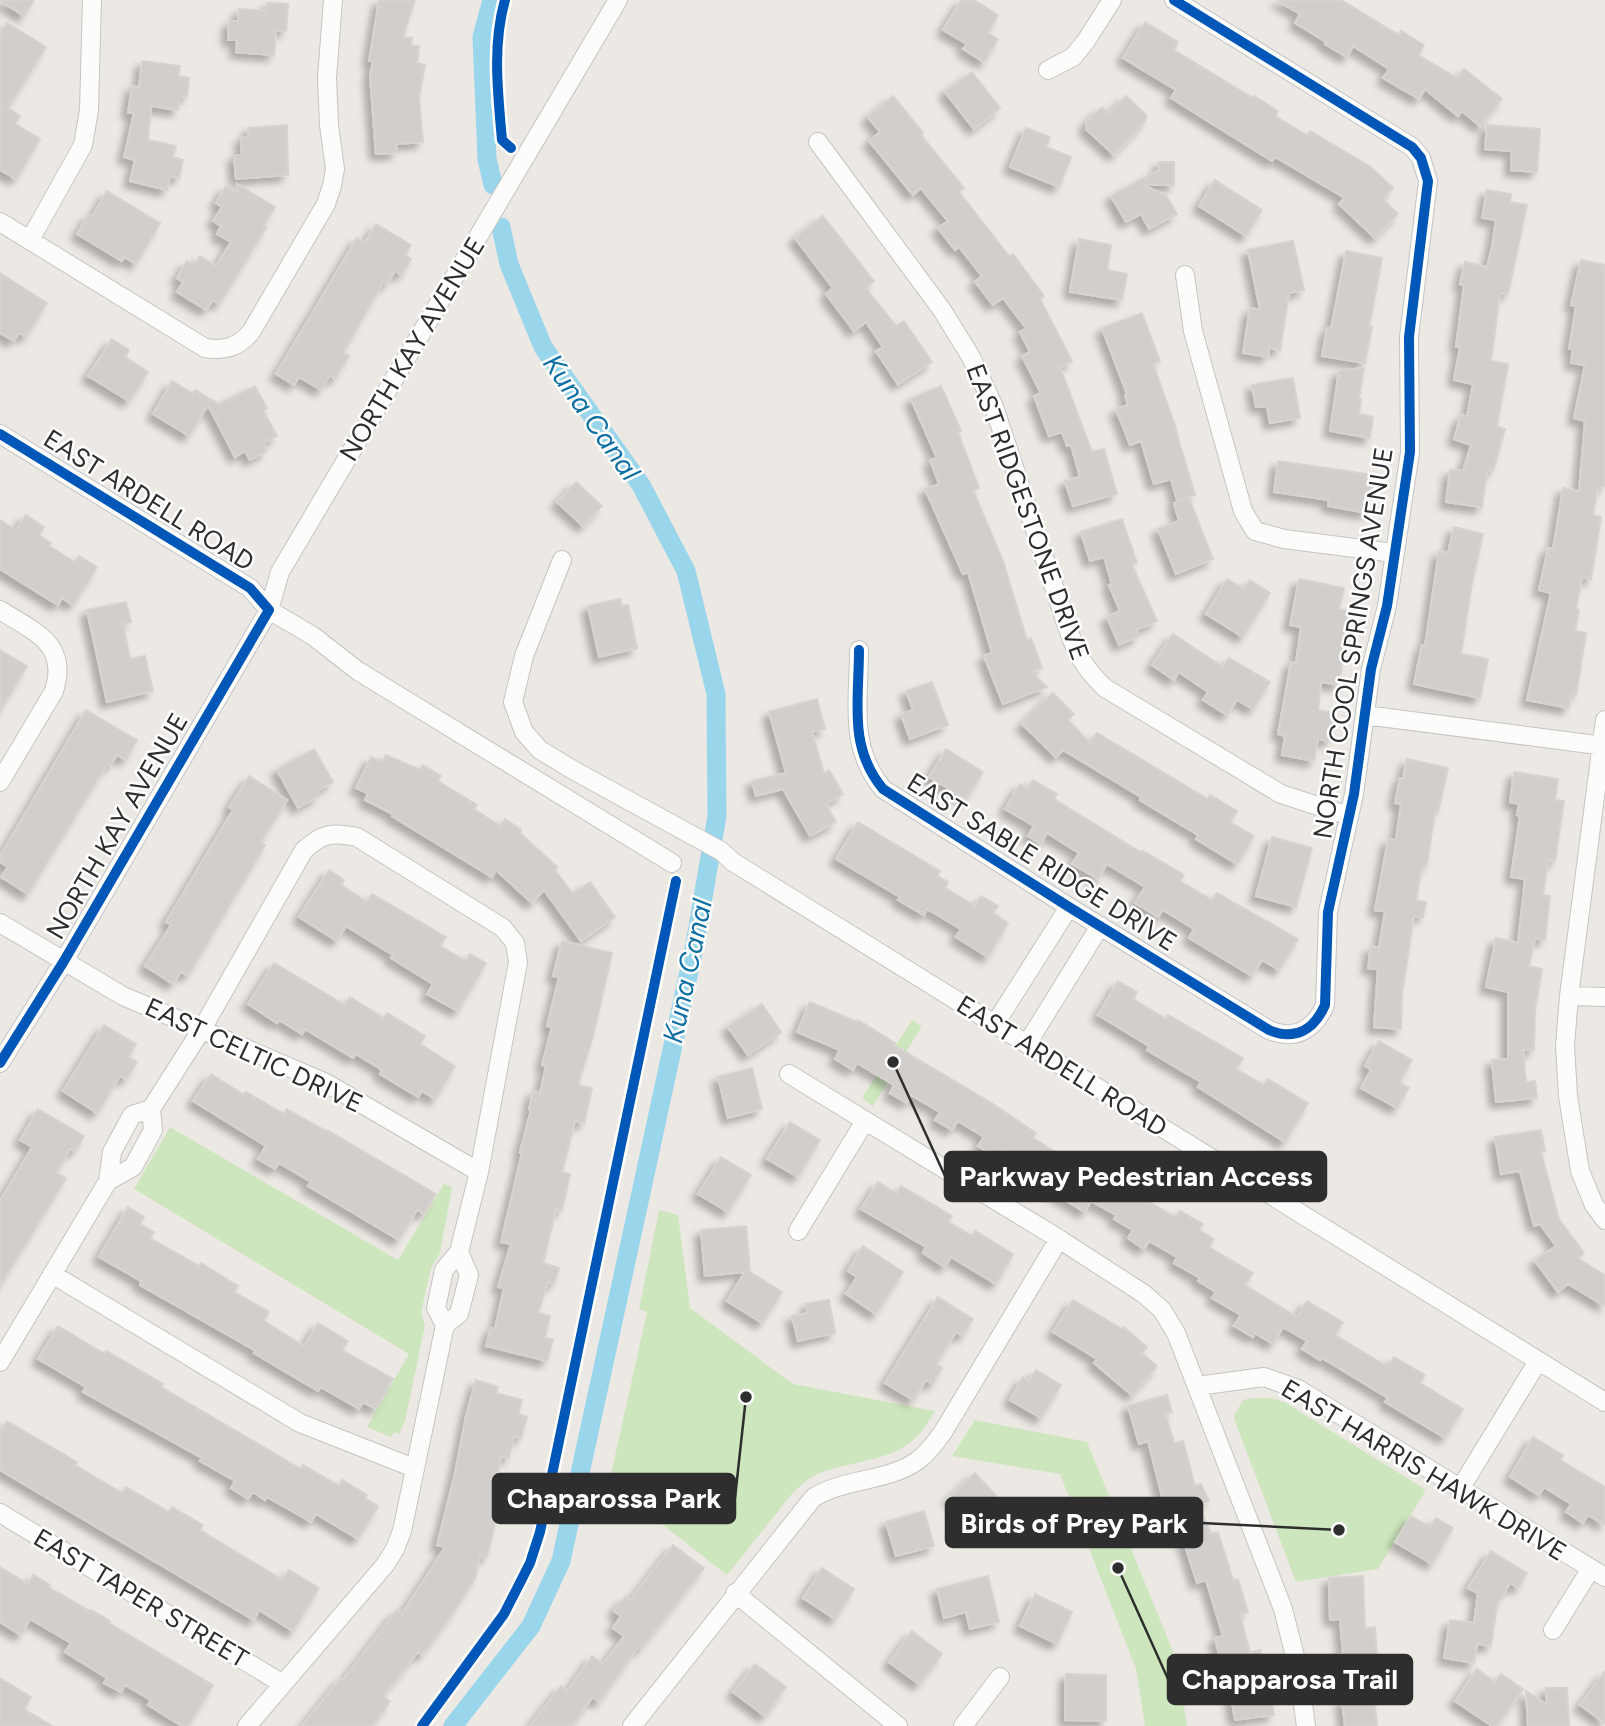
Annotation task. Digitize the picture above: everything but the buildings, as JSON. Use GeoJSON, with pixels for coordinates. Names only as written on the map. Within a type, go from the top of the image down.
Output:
{"type":"FeatureCollection","features":[{"type":"Feature","properties":{"kind":"street"},"geometry":{"type":"LineString","coordinates":[[30,240],[83,145],[89,110],[92,0]]}},
{"type":"Feature","properties":{"kind":"street"},"geometry":{"type":"LineString","coordinates":[[0,222],[205,348],[219,351],[232,348],[243,341],[326,204],[332,186],[335,169],[329,125],[327,78],[333,0]]}},
{"type":"Feature","properties":{"kind":"street","name":"NORTH KAY AVENUE"},"geometry":{"type":"LineString","coordinates":[[0,1063],[64,961],[270,610],[280,572],[618,0]]}},
{"type":"Feature","properties":{"kind":"street"},"geometry":{"type":"LineString","coordinates":[[1048,70],[1073,58],[1112,0]]}},
{"type":"Feature","properties":{"kind":"street","name":"NORTH COOL SPRINGS AVENUE"},"geometry":{"type":"LineString","coordinates":[[1174,0],[1412,147],[1421,158],[1428,181],[1409,337],[1410,452],[1387,606],[1371,669],[1349,817],[1328,912],[1325,1006],[1319,1019],[1304,1031]]}},
{"type":"Feature","properties":{"kind":"street","name":"EAST RIDGESTONE DRIVE"},"geometry":{"type":"LineString","coordinates":[[818,142],[942,310],[971,357],[994,407],[1068,629],[1087,671],[1105,688],[1281,794],[1349,817]]}},
{"type":"Feature","properties":{"kind":"street"},"geometry":{"type":"LineString","coordinates":[[1185,275],[1193,331],[1243,511],[1255,531],[1284,539],[1394,554]]}},
{"type":"Feature","properties":{"kind":"street","name":"EAST ARDELL ROAD"},"geometry":{"type":"LineString","coordinates":[[0,434],[250,588],[270,610],[313,636],[358,671],[672,863]]}},
{"type":"Feature","properties":{"kind":"street","name":"EAST ARDELL ROAD"},"geometry":{"type":"LineString","coordinates":[[562,560],[524,656],[513,702],[524,733],[540,750],[702,840],[1605,1402]]}},
{"type":"Feature","properties":{"kind":"street"},"geometry":{"type":"LineString","coordinates":[[0,610],[43,637],[53,648],[58,663],[54,691],[0,782]]}},
{"type":"Feature","properties":{"kind":"street","name":"EAST SABLE RIDGE DRIVE"},"geometry":{"type":"LineString","coordinates":[[859,650],[858,741],[863,759],[883,789],[1269,1030],[1291,1035],[1304,1031]]}},
{"type":"Feature","properties":{"kind":"street"},"geometry":{"type":"LineString","coordinates":[[1365,715],[1603,746]]}},
{"type":"Feature","properties":{"kind":"street"},"geometry":{"type":"LineString","coordinates":[[1600,1213],[1580,1171],[1568,1096],[1565,1046],[1569,996],[1605,720]]}},
{"type":"Feature","properties":{"kind":"street"},"geometry":{"type":"LineString","coordinates":[[108,1181],[133,1167],[153,1130],[151,1109],[202,1029],[304,850],[317,839],[329,834],[357,836],[503,928],[515,943],[518,962],[479,1172],[458,1252],[444,1270],[436,1308],[445,1325]]}},
{"type":"Feature","properties":{"kind":"street"},"geometry":{"type":"LineString","coordinates":[[995,1024],[1069,907]]}},
{"type":"Feature","properties":{"kind":"street","name":"EAST CELTIC DRIVE"},"geometry":{"type":"LineString","coordinates":[[0,923],[123,996],[326,1083],[479,1172]]}},
{"type":"Feature","properties":{"kind":"street"},"geometry":{"type":"LineString","coordinates":[[1027,1044],[1100,926]]}},
{"type":"Feature","properties":{"kind":"street"},"geometry":{"type":"LineString","coordinates":[[1569,996],[1605,997]]}},
{"type":"Feature","properties":{"kind":"street"},"geometry":{"type":"LineString","coordinates":[[789,1074],[1059,1239],[1144,1294],[1162,1310],[1176,1333],[1283,1609],[1298,1668],[1306,1726]]}},
{"type":"Feature","properties":{"kind":"street"},"geometry":{"type":"LineString","coordinates":[[0,1362],[108,1181],[111,1152],[132,1115],[151,1109]]}},
{"type":"Feature","properties":{"kind":"street"},"geometry":{"type":"LineString","coordinates":[[797,1231],[865,1121]]}},
{"type":"Feature","properties":{"kind":"street"},"geometry":{"type":"LineString","coordinates":[[632,1726],[813,1498],[826,1489],[899,1470],[916,1462],[932,1448],[1059,1239]]}},
{"type":"Feature","properties":{"kind":"street"},"geometry":{"type":"LineString","coordinates":[[247,1726],[385,1565],[395,1549],[402,1531],[445,1325],[459,1314],[469,1275],[458,1252]]}},
{"type":"Feature","properties":{"kind":"street"},"geometry":{"type":"LineString","coordinates":[[52,1274],[300,1423],[414,1468]]}},
{"type":"Feature","properties":{"kind":"street"},"geometry":{"type":"LineString","coordinates":[[1460,1489],[1538,1361]]}},
{"type":"Feature","properties":{"kind":"street","name":"EAST HARRIS HAWK DRIVE"},"geometry":{"type":"LineString","coordinates":[[1197,1386],[1264,1377],[1298,1389],[1598,1574]]}},
{"type":"Feature","properties":{"kind":"street","name":"EAST TAPER STREET"},"geometry":{"type":"LineString","coordinates":[[0,1513],[283,1684]]}},
{"type":"Feature","properties":{"kind":"street"},"geometry":{"type":"LineString","coordinates":[[1553,1630],[1598,1574]]}},
{"type":"Feature","properties":{"kind":"street"},"geometry":{"type":"LineString","coordinates":[[735,1593],[898,1726]]}},
{"type":"Feature","properties":{"kind":"street"},"geometry":{"type":"LineString","coordinates":[[963,1726],[1000,1677]]}},
{"type":"Feature","properties":{"kind":"green space"},"geometry":{"type":"Polygon","coordinates":[[[912,1020],[922,1026],[873,1106],[862,1098],[912,1020]]]}},
{"type":"Feature","properties":{"kind":"green space"},"geometry":{"type":"Polygon","coordinates":[[[170,1127],[398,1260],[444,1184],[452,1187],[440,1253],[431,1268],[421,1312],[425,1325],[405,1421],[399,1434],[395,1432],[391,1437],[367,1427],[409,1354],[134,1189],[170,1127]]]}},
{"type":"Feature","properties":{"kind":"green space"},"geometry":{"type":"Polygon","coordinates":[[[659,1210],[678,1215],[690,1308],[793,1384],[935,1411],[919,1434],[902,1448],[880,1457],[822,1472],[805,1482],[791,1495],[727,1575],[609,1483],[647,1312],[639,1309],[659,1210]]]}},
{"type":"Feature","properties":{"kind":"green space"},"geometry":{"type":"Polygon","coordinates":[[[1272,1398],[1286,1403],[1426,1490],[1378,1569],[1296,1582],[1234,1416],[1243,1400],[1272,1398]]]}},
{"type":"Feature","properties":{"kind":"green space"},"geometry":{"type":"Polygon","coordinates":[[[975,1420],[1087,1442],[1177,1661],[1187,1726],[1145,1726],[1136,1669],[1060,1474],[952,1456],[975,1420]]]}},
{"type":"Feature","properties":{"kind":"waterway","name":"Kuna Canal"},"geometry":{"type":"LineString","coordinates":[[492,0],[482,37],[487,159],[493,185]]}},
{"type":"Feature","properties":{"kind":"waterway","name":"Kuna Canal"},"geometry":{"type":"LineString","coordinates":[[453,1726],[531,1626],[561,1561],[695,944],[717,816],[716,694],[686,571],[641,485],[543,347],[509,264],[501,227]]}},
{"type":"Feature","properties":{"kind":"cycle path"},"geometry":{"type":"LineString","coordinates":[[505,0],[498,34],[498,87],[502,140],[511,148]]}},
{"type":"Feature","properties":{"kind":"cycle path"},"geometry":{"type":"LineString","coordinates":[[859,650],[857,705],[860,740],[864,757],[883,789],[1269,1030],[1295,1034],[1309,1027],[1321,1014],[1325,1005],[1328,912],[1354,794],[1371,669],[1387,606],[1410,452],[1409,337],[1428,181],[1421,158],[1412,147],[1174,0]]}},
{"type":"Feature","properties":{"kind":"cycle path"},"geometry":{"type":"LineString","coordinates":[[0,434],[250,588],[269,610],[64,961],[0,1063]]}},
{"type":"Feature","properties":{"kind":"cycle path"},"geometry":{"type":"LineString","coordinates":[[422,1726],[504,1614],[530,1563],[540,1532],[676,881]]}},
{"type":"Feature","properties":{"kind":"place","name":"Parkway Pedestrian Access"},"geometry":{"type":"Point","coordinates":[893,1062]}},
{"type":"Feature","properties":{"kind":"place","name":"Chaparossa Park"},"geometry":{"type":"Point","coordinates":[746,1397]}},
{"type":"Feature","properties":{"kind":"place","name":"Birds of Prey Park"},"geometry":{"type":"Point","coordinates":[1339,1530]}},
{"type":"Feature","properties":{"kind":"place","name":"Chapparosa Trail"},"geometry":{"type":"Point","coordinates":[1118,1568]}}]}
